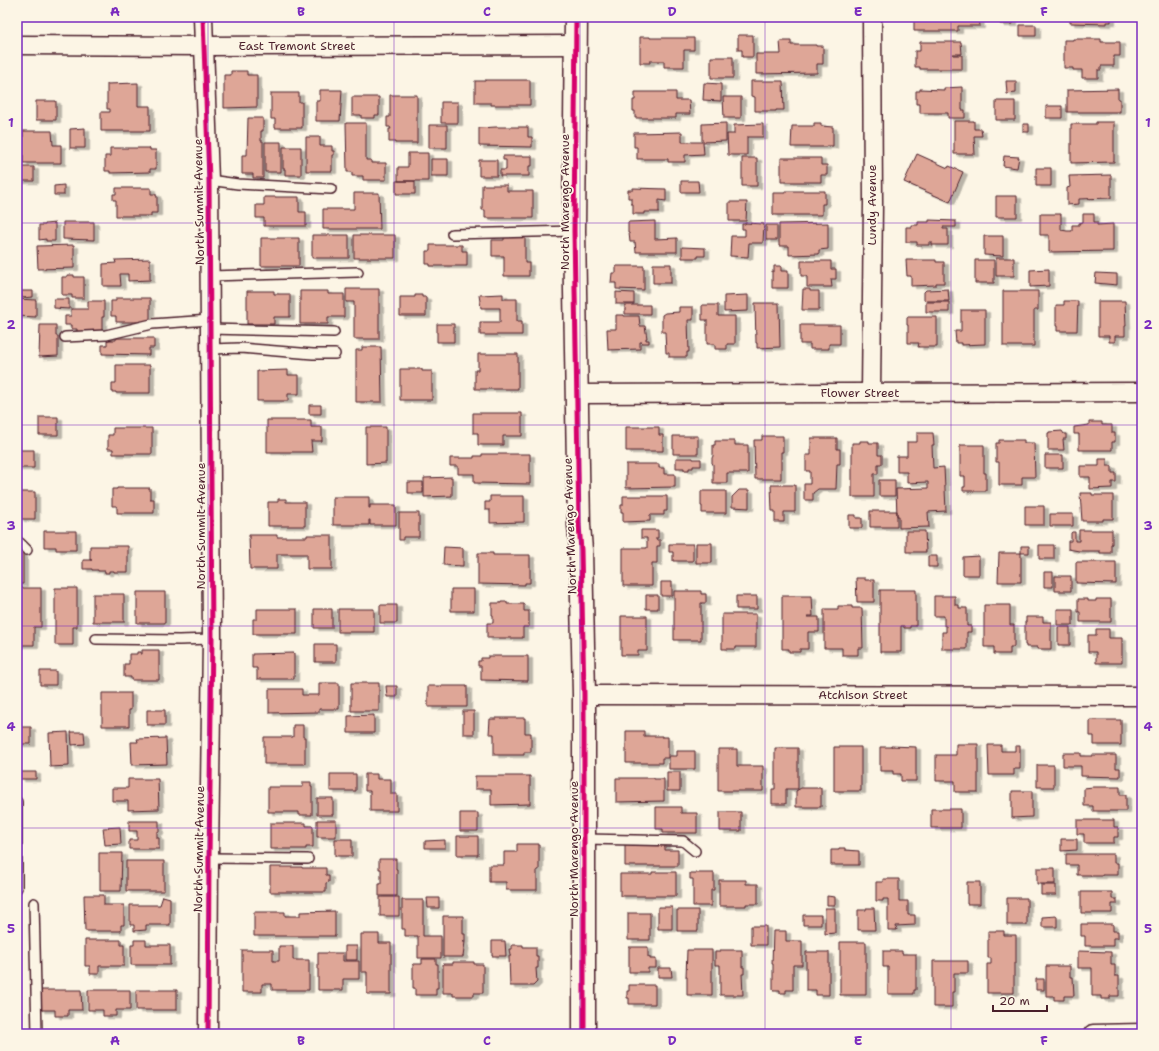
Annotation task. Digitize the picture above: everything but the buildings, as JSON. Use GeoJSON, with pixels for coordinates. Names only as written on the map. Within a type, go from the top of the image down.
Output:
{"type":"FeatureCollection","features":[{"type":"Feature","properties":{"kind":"street","name":"North Summit Avenue"},"geometry":{"type":"LineString","coordinates":[[203,17],[209,180],[212,639],[208,858],[208,1034]]}},
{"type":"Feature","properties":{"kind":"street","name":"North Marengo Avenue"},"geometry":{"type":"LineString","coordinates":[[576,17],[574,231],[579,526],[581,550],[584,695],[584,1034]]}},
{"type":"Feature","properties":{"kind":"street","name":"Lundy Avenue"},"geometry":{"type":"LineString","coordinates":[[871,393],[873,211],[872,17]]}},
{"type":"Feature","properties":{"kind":"street","name":"East Tremont Street"},"geometry":{"type":"LineString","coordinates":[[17,45],[576,45]]}},
{"type":"Feature","properties":{"kind":"street","name":"Flower Street"},"geometry":{"type":"LineString","coordinates":[[577,394],[1142,392]]}},
{"type":"Feature","properties":{"kind":"street","name":"Atchison Street"},"geometry":{"type":"LineString","coordinates":[[584,695],[1142,696]]}},
{"type":"Feature","properties":{"kind":"street"},"geometry":{"type":"LineString","coordinates":[[1093,1034],[1142,1033]]}},
{"type":"Feature","properties":{"kind":"lane"},"geometry":{"type":"LineString","coordinates":[[209,180],[238,184],[331,189]]}},
{"type":"Feature","properties":{"kind":"lane"},"geometry":{"type":"LineString","coordinates":[[452,234],[574,231]]}},
{"type":"Feature","properties":{"kind":"lane"},"geometry":{"type":"LineString","coordinates":[[210,276],[358,272]]}},
{"type":"Feature","properties":{"kind":"lane"},"geometry":{"type":"LineString","coordinates":[[66,337],[106,335],[152,324],[210,325],[334,332]]}},
{"type":"Feature","properties":{"kind":"lane"},"geometry":{"type":"LineString","coordinates":[[210,349],[241,348],[313,354],[335,354]]}},
{"type":"Feature","properties":{"kind":"lane"},"geometry":{"type":"LineString","coordinates":[[17,543],[20,543],[27,550]]}},
{"type":"Feature","properties":{"kind":"lane"},"geometry":{"type":"LineString","coordinates":[[96,639],[212,639]]}},
{"type":"Feature","properties":{"kind":"lane"},"geometry":{"type":"LineString","coordinates":[[17,802],[17,888]]}},
{"type":"Feature","properties":{"kind":"lane"},"geometry":{"type":"LineString","coordinates":[[584,839],[683,841],[695,852]]}},
{"type":"Feature","properties":{"kind":"lane"},"geometry":{"type":"LineString","coordinates":[[208,858],[308,859]]}},
{"type":"Feature","properties":{"kind":"lane"},"geometry":{"type":"LineString","coordinates":[[34,904],[37,1034]]}},
{"type":"Feature","properties":{"kind":"cycle path"},"geometry":{"type":"LineString","coordinates":[[203,17],[209,180],[212,639],[208,1034]]}},
{"type":"Feature","properties":{"kind":"cycle path"},"geometry":{"type":"LineString","coordinates":[[576,17],[574,231],[579,525],[581,550],[584,695],[584,1034]]}}]}
